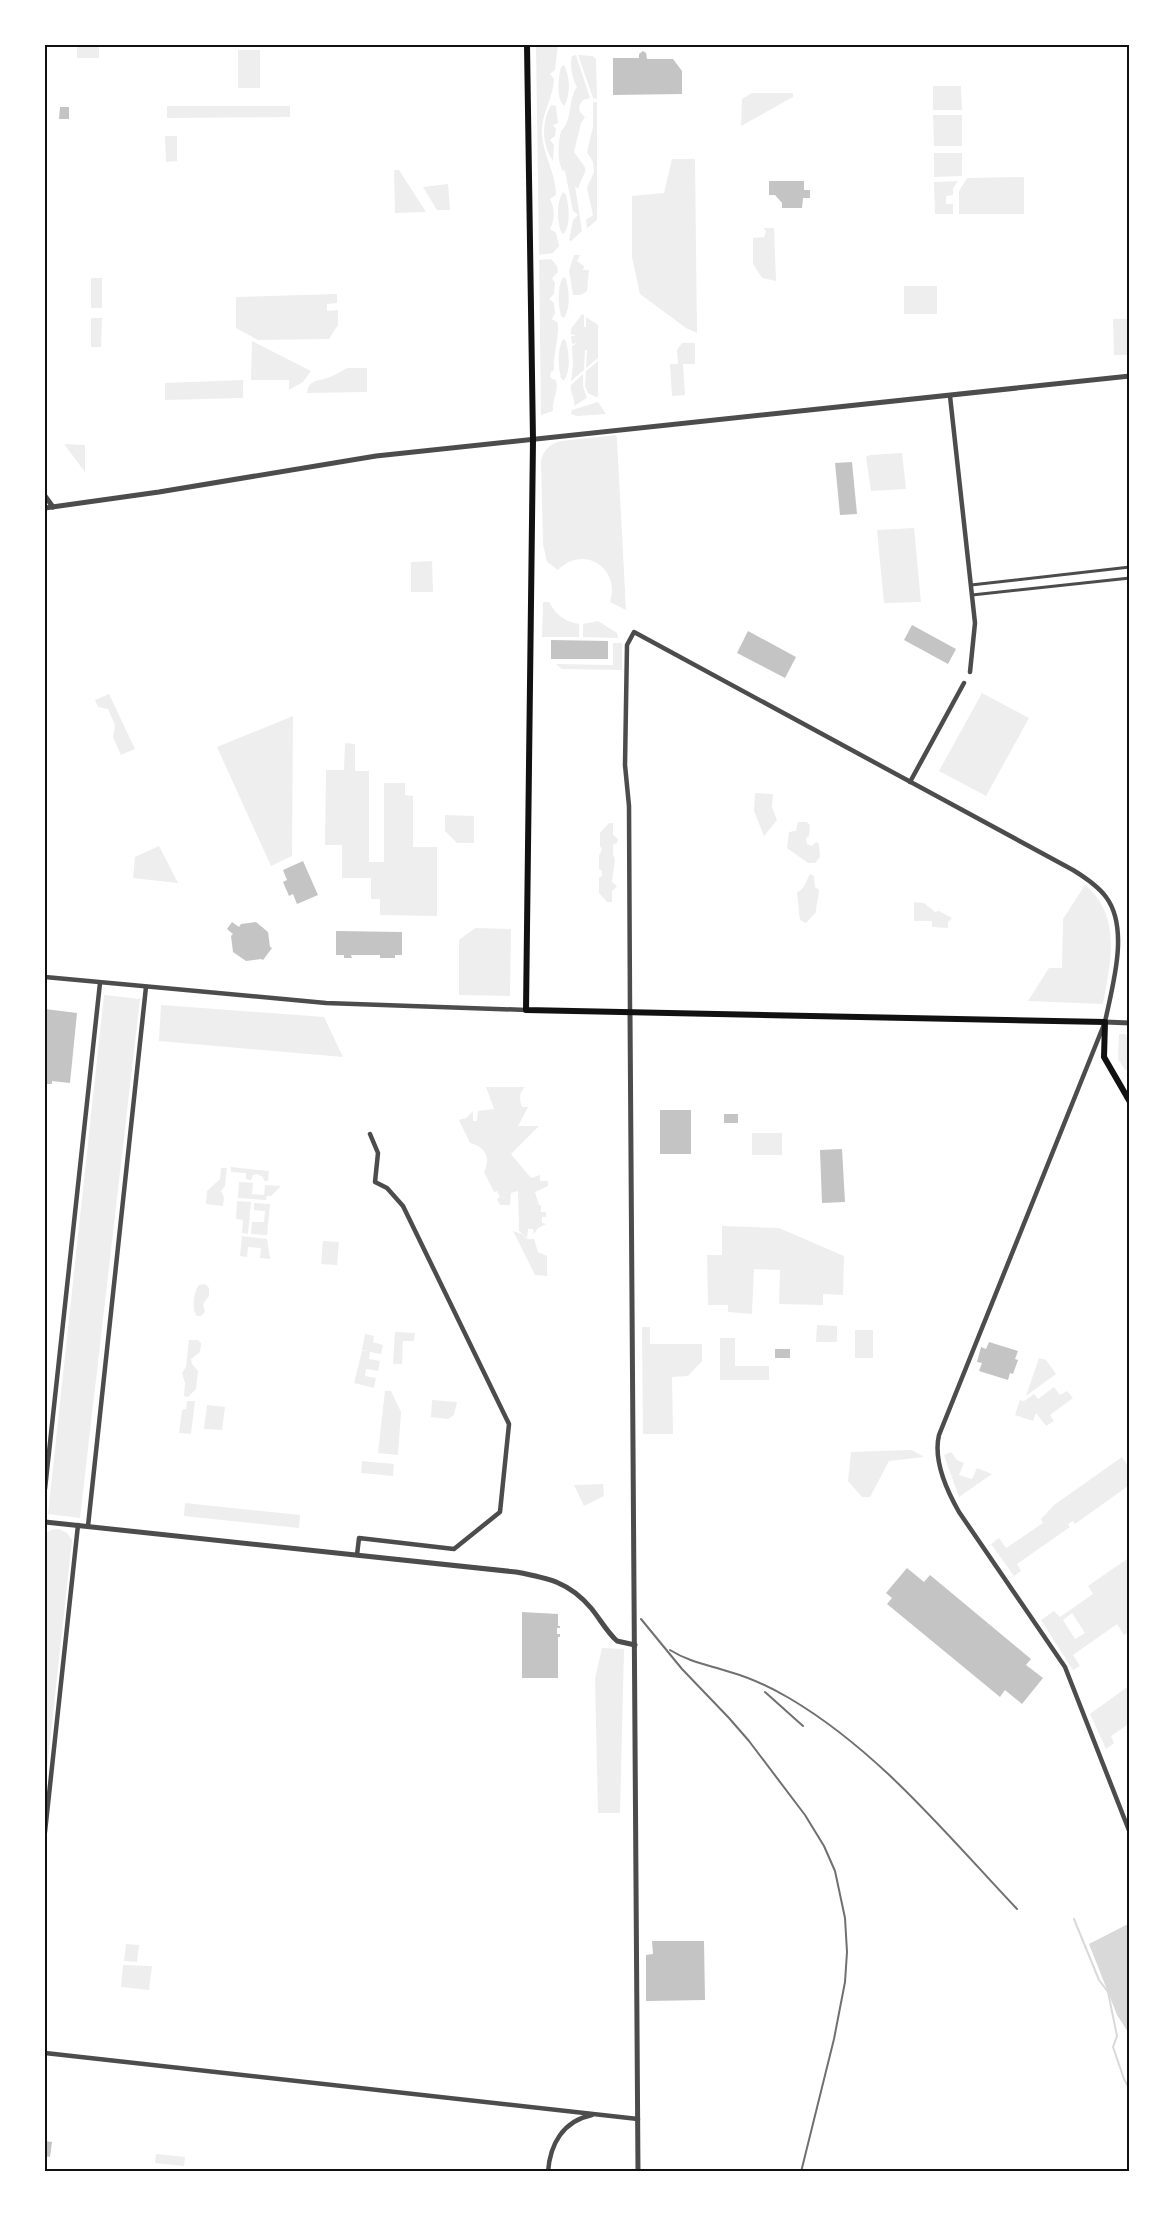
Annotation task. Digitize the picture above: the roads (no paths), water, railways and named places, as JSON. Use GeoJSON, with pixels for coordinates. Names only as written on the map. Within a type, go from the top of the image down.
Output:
{"type":"FeatureCollection","features":[{"type":"Feature","properties":{"kind":"main road"},"geometry":{"type":"LineString","coordinates":[[527,45],[533,440],[526,1010],[1105,1022],[1104,1057],[1130,1102]]}},
{"type":"Feature","properties":{"kind":"street"},"geometry":{"type":"LineString","coordinates":[[45,508],[376,456],[1130,376]]}},
{"type":"Feature","properties":{"kind":"street"},"geometry":{"type":"LineString","coordinates":[[950,396],[975,623],[970,672]]}},
{"type":"Feature","properties":{"kind":"street"},"geometry":{"type":"LineString","coordinates":[[45,496],[53,507]]}},
{"type":"Feature","properties":{"kind":"street"},"geometry":{"type":"LineString","coordinates":[[971,585],[1130,567]]}},
{"type":"Feature","properties":{"kind":"street"},"geometry":{"type":"LineString","coordinates":[[972,595],[1130,578]]}},
{"type":"Feature","properties":{"kind":"street"},"geometry":{"type":"LineString","coordinates":[[638,2172],[629,806],[625,762],[627,645],[633,632],[1074,870],[1087,878],[1106,896],[1113,912],[1118,945],[1114,981],[1105,1022],[939,1435],[937,1448],[947,1486],[959,1512],[1065,1667],[1130,1833]]}},
{"type":"Feature","properties":{"kind":"street"},"geometry":{"type":"LineString","coordinates":[[910,782],[964,683]]}},
{"type":"Feature","properties":{"kind":"street"},"geometry":{"type":"LineString","coordinates":[[45,977],[327,1004],[526,1010]]}},
{"type":"Feature","properties":{"kind":"street"},"geometry":{"type":"LineString","coordinates":[[45,1490],[100,982]]}},
{"type":"Feature","properties":{"kind":"street"},"geometry":{"type":"LineString","coordinates":[[88,1526],[146,987]]}},
{"type":"Feature","properties":{"kind":"street"},"geometry":{"type":"LineString","coordinates":[[1105,1022],[1130,1023]]}},
{"type":"Feature","properties":{"kind":"street"},"geometry":{"type":"LineString","coordinates":[[1091,1056],[1104,1057]]}},
{"type":"Feature","properties":{"kind":"street"},"geometry":{"type":"LineString","coordinates":[[357,1555],[359,1538],[454,1549],[500,1512],[509,1424],[403,1206],[387,1188],[375,1182],[378,1153],[370,1134]]}},
{"type":"Feature","properties":{"kind":"street"},"geometry":{"type":"LineString","coordinates":[[45,1522],[516,1572],[554,1580],[566,1585],[580,1596],[617,1641],[635,1645]]}},
{"type":"Feature","properties":{"kind":"street"},"geometry":{"type":"LineString","coordinates":[[45,1832],[78,1525]]}},
{"type":"Feature","properties":{"kind":"street"},"geometry":{"type":"LineString","coordinates":[[45,2053],[638,2119]]}},
{"type":"Feature","properties":{"kind":"street"},"geometry":{"type":"LineString","coordinates":[[548,2172],[550,2154],[563,2130],[579,2120],[597,2114]]}},
{"type":"Feature","properties":{"kind":"waterway"},"geometry":{"type":"LineString","coordinates":[[1074,1919],[1099,1980],[1108,1992],[1117,2036],[1113,2047],[1130,2090]]}},
{"type":"Feature","properties":{"kind":"railway"},"geometry":{"type":"LineString","coordinates":[[641,1619],[682,1669],[749,1741],[805,1815],[824,1846],[835,1871],[845,1918],[847,1952],[845,1982],[834,2039],[801,2172]]}},
{"type":"Feature","properties":{"kind":"railway"},"geometry":{"type":"LineString","coordinates":[[670,1650],[692,1660],[760,1683],[822,1719],[882,1768],[910,1795],[1017,1909]]}},
{"type":"Feature","properties":{"kind":"railway"},"geometry":{"type":"LineString","coordinates":[[765,1692],[803,1726]]}}]}
